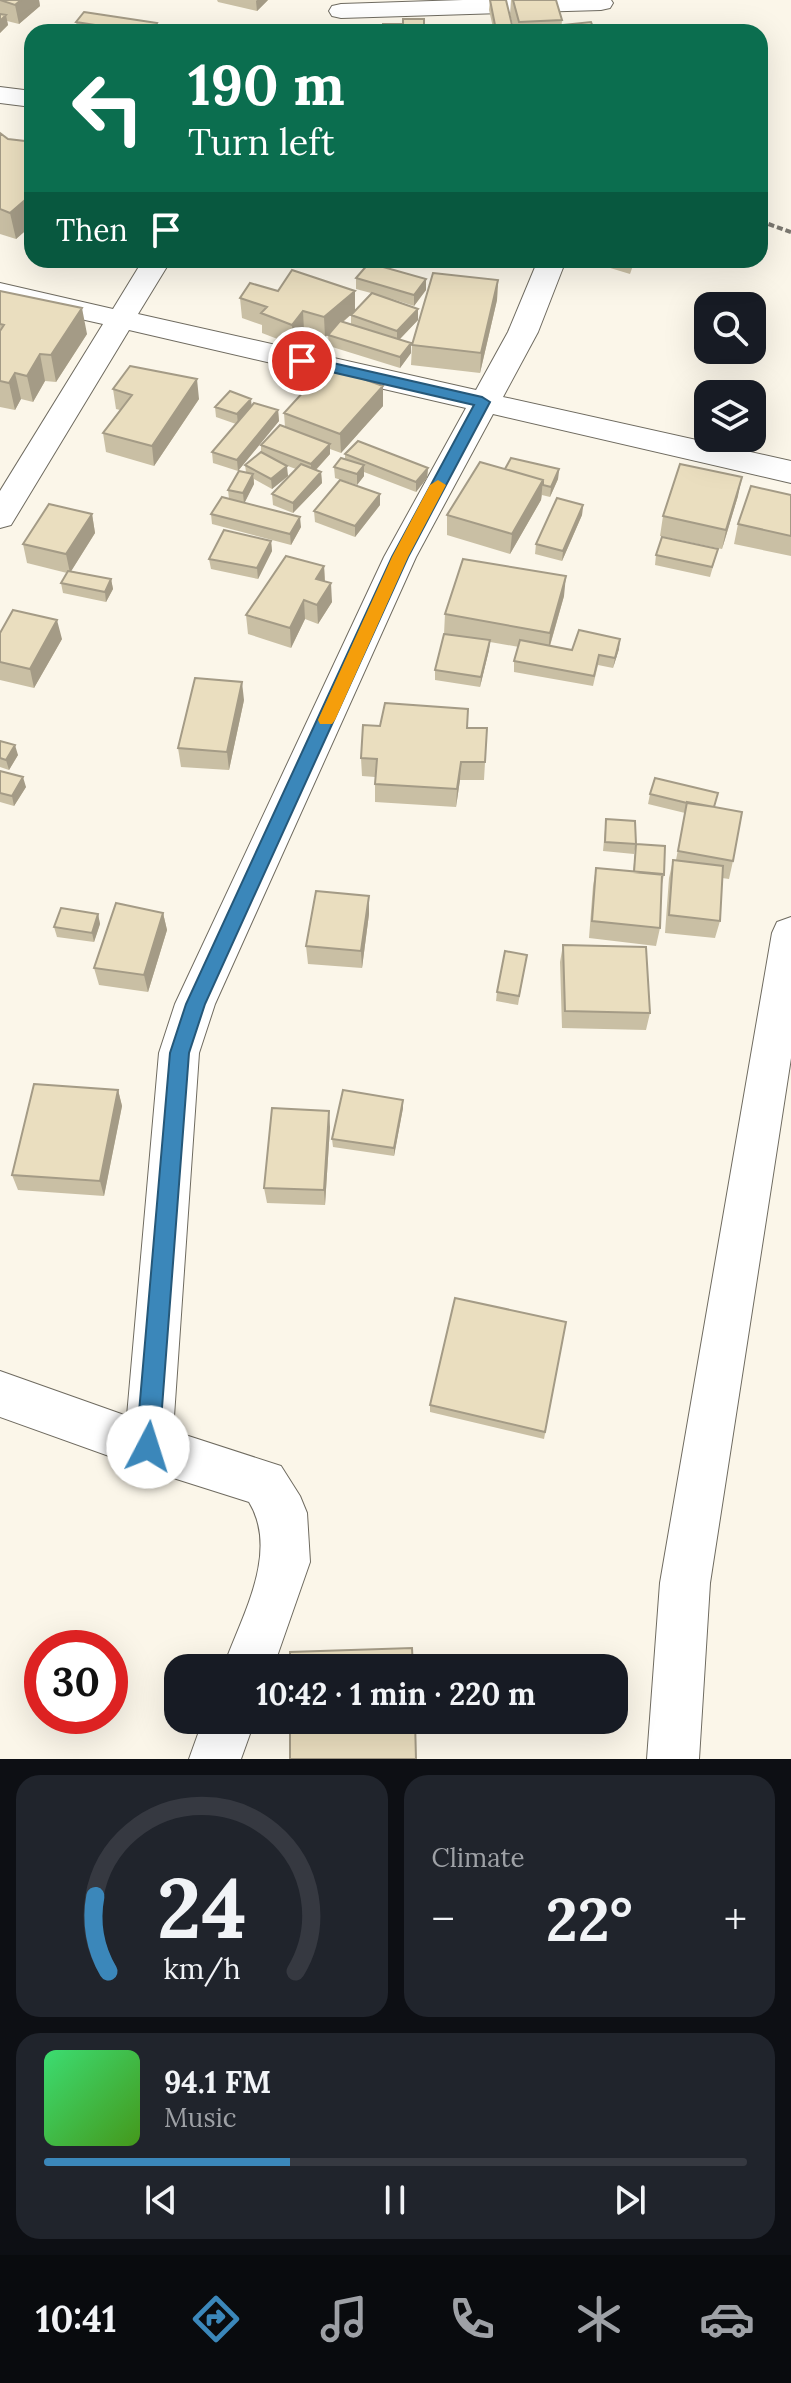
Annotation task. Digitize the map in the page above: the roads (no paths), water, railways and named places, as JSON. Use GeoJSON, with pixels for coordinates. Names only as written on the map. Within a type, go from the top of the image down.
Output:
{"type":"FeatureCollection","features":[{"type":"Feature","properties":{"kind":"street"},"geometry":{"type":"LineString","coordinates":[[329,24],[345,6],[611,2],[609,24]]}},
{"type":"Feature","properties":{"kind":"street"},"geometry":{"type":"LineString","coordinates":[[0,95],[24,98]]}},
{"type":"Feature","properties":{"kind":"street"},"geometry":{"type":"LineString","coordinates":[[0,517],[152,268]]}},
{"type":"Feature","properties":{"kind":"street"},"geometry":{"type":"LineString","coordinates":[[148,1447],[178,1069],[195,1004],[400,557],[523,332],[549,268]]}},
{"type":"Feature","properties":{"kind":"street"},"geometry":{"type":"LineString","coordinates":[[0,292],[791,472]]}},
{"type":"Feature","properties":{"kind":"street"},"geometry":{"type":"LineString","coordinates":[[673,1759],[685,1583],[791,933]]}},
{"type":"Feature","properties":{"kind":"street"},"geometry":{"type":"LineString","coordinates":[[0,1394],[148,1447],[264,1483],[283,1513],[286,1562],[253,1654]]}},
{"type":"Feature","properties":{"kind":"street"},"geometry":{"type":"LineString","coordinates":[[215,1759],[224,1734]]}}]}
